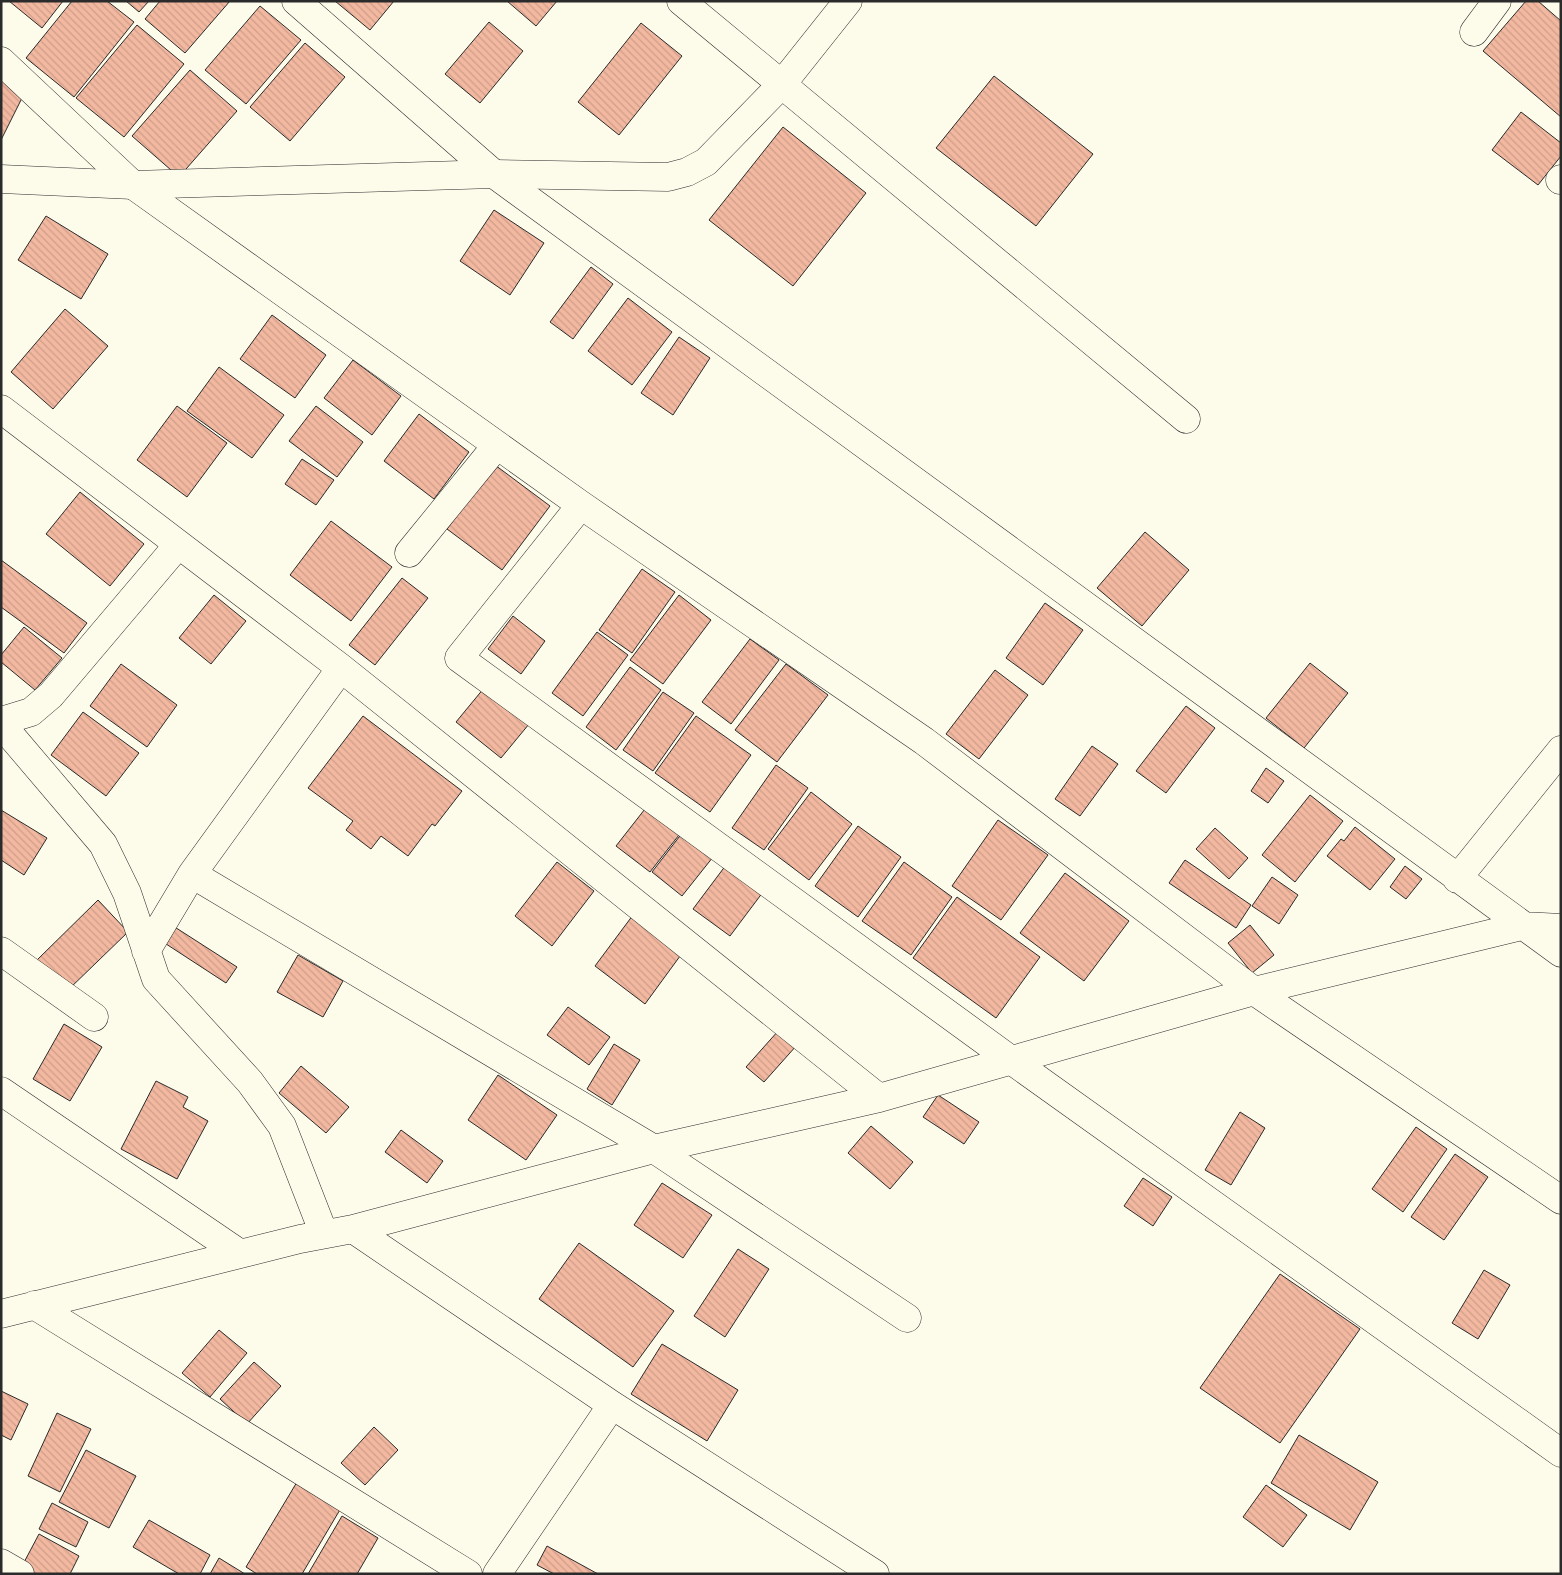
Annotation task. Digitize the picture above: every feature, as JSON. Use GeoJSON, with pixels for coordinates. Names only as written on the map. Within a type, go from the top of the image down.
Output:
{"type":"FeatureCollection","features":[{"type":"Feature","properties":{"kind":"street"},"geometry":{"type":"LineString","coordinates":[[296,1],[494,174],[1457,879],[1561,953]]}},
{"type":"Feature","properties":{"kind":"street"},"geometry":{"type":"LineString","coordinates":[[681,1],[1186,419]]}},
{"type":"Feature","properties":{"kind":"street"},"geometry":{"type":"LineString","coordinates":[[1,179],[133,185],[494,174],[668,177],[688,172],[706,162],[782,84],[848,1]]}},
{"type":"Feature","properties":{"kind":"street"},"geometry":{"type":"LineString","coordinates":[[1474,32],[1497,1]]}},
{"type":"Feature","properties":{"kind":"street"},"geometry":{"type":"LineString","coordinates":[[1,61],[133,185],[581,505],[924,742],[1254,992],[1561,1200]]}},
{"type":"Feature","properties":{"kind":"street"},"geometry":{"type":"LineString","coordinates":[[1,409],[178,546],[341,668],[879,1098]]}},
{"type":"Feature","properties":{"kind":"street"},"geometry":{"type":"LineString","coordinates":[[408,553],[497,445]]}},
{"type":"Feature","properties":{"kind":"street"},"geometry":{"type":"LineString","coordinates":[[581,505],[459,658],[1012,1060],[1561,1453]]}},
{"type":"Feature","properties":{"kind":"street"},"geometry":{"type":"LineString","coordinates":[[178,546],[51,695],[31,712],[1,722],[103,844],[127,893],[156,979],[250,1082],[282,1126],[312,1236]]}},
{"type":"Feature","properties":{"kind":"street"},"geometry":{"type":"LineString","coordinates":[[146,950],[192,874],[341,668]]}},
{"type":"Feature","properties":{"kind":"street"},"geometry":{"type":"LineString","coordinates":[[1457,879],[1561,750]]}},
{"type":"Feature","properties":{"kind":"street"},"geometry":{"type":"LineString","coordinates":[[192,874],[654,1150],[907,1318]]}},
{"type":"Feature","properties":{"kind":"street"},"geometry":{"type":"LineString","coordinates":[[1,1314],[240,1253],[312,1236],[353,1229],[654,1150],[879,1098],[1254,992],[1522,926],[1561,928]]}},
{"type":"Feature","properties":{"kind":"street"},"geometry":{"type":"LineString","coordinates":[[1,951],[94,1017]]}},
{"type":"Feature","properties":{"kind":"street"},"geometry":{"type":"LineString","coordinates":[[1,1091],[240,1253]]}},
{"type":"Feature","properties":{"kind":"street"},"geometry":{"type":"LineString","coordinates":[[353,1229],[612,1405],[875,1574]]}},
{"type":"Feature","properties":{"kind":"street"},"geometry":{"type":"LineString","coordinates":[[34,1305],[468,1574]]}},
{"type":"Feature","properties":{"kind":"street"},"geometry":{"type":"LineString","coordinates":[[497,1574],[612,1405]]}},
{"type":"Feature","properties":{"kind":"street"},"geometry":{"type":"LineString","coordinates":[[1,1563],[20,1574]]}},
{"type":"Feature","properties":{"kind":"building"},"geometry":{"type":"Polygon","coordinates":[[[9,1],[63,1],[42,28],[9,1]]]}},
{"type":"Feature","properties":{"kind":"building"},"geometry":{"type":"Polygon","coordinates":[[[72,1],[107,1],[134,22],[74,97],[26,58],[72,1]]]}},
{"type":"Feature","properties":{"kind":"building"},"geometry":{"type":"Polygon","coordinates":[[[126,1],[149,1],[139,12],[126,1]]]}},
{"type":"Feature","properties":{"kind":"building"},"geometry":{"type":"Polygon","coordinates":[[[160,1],[230,1],[185,53],[145,19],[160,1]]]}},
{"type":"Feature","properties":{"kind":"building"},"geometry":{"type":"Polygon","coordinates":[[[335,1],[394,1],[370,30],[335,1]]]}},
{"type":"Feature","properties":{"kind":"building"},"geometry":{"type":"Polygon","coordinates":[[[507,1],[557,1],[536,26],[507,1]]]}},
{"type":"Feature","properties":{"kind":"building"},"geometry":{"type":"Polygon","coordinates":[[[1526,1],[1538,1],[1561,21],[1561,117],[1483,51],[1526,1]]]}},
{"type":"Feature","properties":{"kind":"building"},"geometry":{"type":"Polygon","coordinates":[[[260,6],[301,40],[246,104],[205,70],[260,6]]]}},
{"type":"Feature","properties":{"kind":"building"},"geometry":{"type":"Polygon","coordinates":[[[489,22],[523,51],[480,103],[445,74],[489,22]]]}},
{"type":"Feature","properties":{"kind":"building"},"geometry":{"type":"Polygon","coordinates":[[[641,23],[682,56],[619,135],[578,102],[641,23]]]}},
{"type":"Feature","properties":{"kind":"building"},"geometry":{"type":"Polygon","coordinates":[[[137,25],[184,64],[124,137],[76,98],[137,25]]]}},
{"type":"Feature","properties":{"kind":"building"},"geometry":{"type":"Polygon","coordinates":[[[305,43],[345,77],[290,141],[250,107],[305,43]]]}},
{"type":"Feature","properties":{"kind":"building"},"geometry":{"type":"Polygon","coordinates":[[[190,70],[237,111],[179,177],[132,136],[190,70]]]}},
{"type":"Feature","properties":{"kind":"building"},"geometry":{"type":"Polygon","coordinates":[[[994,76],[1093,154],[1036,226],[936,148],[994,76]]]}},
{"type":"Feature","properties":{"kind":"building"},"geometry":{"type":"Polygon","coordinates":[[[1,78],[26,90],[1,140],[1,78]]]}},
{"type":"Feature","properties":{"kind":"building"},"geometry":{"type":"Polygon","coordinates":[[[1521,112],[1561,143],[1561,156],[1538,185],[1492,150],[1521,112]]]}},
{"type":"Feature","properties":{"kind":"building"},"geometry":{"type":"Polygon","coordinates":[[[783,127],[866,193],[793,286],[709,220],[783,127]]]}},
{"type":"Feature","properties":{"kind":"building"},"geometry":{"type":"Polygon","coordinates":[[[494,210],[544,243],[510,295],[460,261],[494,210]]]}},
{"type":"Feature","properties":{"kind":"building"},"geometry":{"type":"Polygon","coordinates":[[[46,216],[108,254],[81,299],[18,260],[46,216]]]}},
{"type":"Feature","properties":{"kind":"building"},"geometry":{"type":"Polygon","coordinates":[[[591,267],[613,284],[573,339],[550,322],[591,267]]]}},
{"type":"Feature","properties":{"kind":"building"},"geometry":{"type":"Polygon","coordinates":[[[628,298],[672,332],[632,385],[588,351],[628,298]]]}},
{"type":"Feature","properties":{"kind":"building"},"geometry":{"type":"Polygon","coordinates":[[[65,309],[108,346],[53,409],[11,372],[65,309]]]}},
{"type":"Feature","properties":{"kind":"building"},"geometry":{"type":"Polygon","coordinates":[[[272,315],[326,355],[295,398],[240,359],[272,315]]]}},
{"type":"Feature","properties":{"kind":"building"},"geometry":{"type":"Polygon","coordinates":[[[679,337],[710,358],[673,415],[641,393],[679,337]]]}},
{"type":"Feature","properties":{"kind":"building"},"geometry":{"type":"Polygon","coordinates":[[[353,360],[401,396],[372,435],[324,398],[353,360]]]}},
{"type":"Feature","properties":{"kind":"building"},"geometry":{"type":"Polygon","coordinates":[[[219,367],[284,415],[252,458],[187,411],[219,367]]]}},
{"type":"Feature","properties":{"kind":"building"},"geometry":{"type":"Polygon","coordinates":[[[177,406],[227,443],[187,497],[137,460],[177,406]]]}},
{"type":"Feature","properties":{"kind":"building"},"geometry":{"type":"Polygon","coordinates":[[[316,406],[363,442],[337,477],[289,441],[316,406]]]}},
{"type":"Feature","properties":{"kind":"building"},"geometry":{"type":"Polygon","coordinates":[[[419,414],[469,452],[434,499],[384,461],[419,414]]]}},
{"type":"Feature","properties":{"kind":"building"},"geometry":{"type":"Polygon","coordinates":[[[302,459],[334,480],[316,505],[285,484],[302,459]]]}},
{"type":"Feature","properties":{"kind":"building"},"geometry":{"type":"Polygon","coordinates":[[[495,465],[550,506],[502,570],[447,529],[495,465]]]}},
{"type":"Feature","properties":{"kind":"building"},"geometry":{"type":"Polygon","coordinates":[[[80,492],[144,544],[110,586],[46,534],[80,492]]]}},
{"type":"Feature","properties":{"kind":"building"},"geometry":{"type":"Polygon","coordinates":[[[331,521],[392,567],[351,621],[290,575],[331,521]]]}},
{"type":"Feature","properties":{"kind":"building"},"geometry":{"type":"Polygon","coordinates":[[[1145,532],[1189,570],[1142,626],[1097,588],[1145,532]]]}},
{"type":"Feature","properties":{"kind":"building"},"geometry":{"type":"Polygon","coordinates":[[[1,560],[87,623],[64,653],[1,607],[1,560]]]}},
{"type":"Feature","properties":{"kind":"building"},"geometry":{"type":"Polygon","coordinates":[[[642,569],[675,592],[632,653],[599,630],[642,569]]]}},
{"type":"Feature","properties":{"kind":"building"},"geometry":{"type":"Polygon","coordinates":[[[402,578],[428,598],[375,665],[349,645],[402,578]]]}},
{"type":"Feature","properties":{"kind":"building"},"geometry":{"type":"Polygon","coordinates":[[[214,595],[246,621],[211,664],[179,638],[214,595]]]}},
{"type":"Feature","properties":{"kind":"building"},"geometry":{"type":"Polygon","coordinates":[[[679,595],[711,620],[663,684],[630,660],[679,595]]]}},
{"type":"Feature","properties":{"kind":"building"},"geometry":{"type":"Polygon","coordinates":[[[1045,603],[1083,630],[1043,685],[1006,658],[1045,603]]]}},
{"type":"Feature","properties":{"kind":"building"},"geometry":{"type":"Polygon","coordinates":[[[513,616],[545,641],[521,674],[488,649],[513,616]]]}},
{"type":"Feature","properties":{"kind":"building"},"geometry":{"type":"Polygon","coordinates":[[[24,627],[62,658],[35,690],[1,662],[1,655],[24,627]]]}},
{"type":"Feature","properties":{"kind":"building"},"geometry":{"type":"Polygon","coordinates":[[[597,632],[628,655],[583,716],[552,693],[597,632]]]}},
{"type":"Feature","properties":{"kind":"building"},"geometry":{"type":"Polygon","coordinates":[[[750,639],[779,660],[731,724],[702,702],[750,639]]]}},
{"type":"Feature","properties":{"kind":"building"},"geometry":{"type":"Polygon","coordinates":[[[1310,663],[1348,693],[1304,748],[1266,718],[1310,663]]]}},
{"type":"Feature","properties":{"kind":"building"},"geometry":{"type":"Polygon","coordinates":[[[121,664],[177,705],[147,747],[90,706],[121,664]]]}},
{"type":"Feature","properties":{"kind":"building"},"geometry":{"type":"Polygon","coordinates":[[[786,664],[828,695],[777,762],[735,730],[786,664]]]}},
{"type":"Feature","properties":{"kind":"building"},"geometry":{"type":"Polygon","coordinates":[[[630,667],[661,690],[616,750],[586,727],[630,667]]]}},
{"type":"Feature","properties":{"kind":"building"},"geometry":{"type":"Polygon","coordinates":[[[995,670],[1028,695],[979,759],[946,734],[995,670]]]}},
{"type":"Feature","properties":{"kind":"building"},"geometry":{"type":"Polygon","coordinates":[[[489,682],[534,718],[501,758],[456,722],[489,682]]]}},
{"type":"Feature","properties":{"kind":"building"},"geometry":{"type":"Polygon","coordinates":[[[663,692],[694,713],[653,771],[623,750],[663,692]]]}},
{"type":"Feature","properties":{"kind":"building"},"geometry":{"type":"Polygon","coordinates":[[[1186,706],[1215,728],[1166,793],[1136,771],[1186,706]]]}},
{"type":"Feature","properties":{"kind":"building"},"geometry":{"type":"Polygon","coordinates":[[[83,712],[139,753],[106,796],[51,755],[83,712]]]}},
{"type":"Feature","properties":{"kind":"building"},"geometry":{"type":"Polygon","coordinates":[[[363,716],[462,791],[435,826],[432,824],[408,856],[381,836],[371,849],[346,830],[353,821],[308,788],[363,716]]]}},
{"type":"Feature","properties":{"kind":"building"},"geometry":{"type":"Polygon","coordinates":[[[696,716],[751,755],[710,812],[655,773],[696,716]]]}},
{"type":"Feature","properties":{"kind":"building"},"geometry":{"type":"Polygon","coordinates":[[[1092,746],[1118,764],[1080,816],[1055,799],[1092,746]]]}},
{"type":"Feature","properties":{"kind":"building"},"geometry":{"type":"Polygon","coordinates":[[[776,765],[808,788],[764,850],[732,828],[776,765]]]}},
{"type":"Feature","properties":{"kind":"building"},"geometry":{"type":"Polygon","coordinates":[[[1266,768],[1284,781],[1268,803],[1251,791],[1266,768]]]}},
{"type":"Feature","properties":{"kind":"building"},"geometry":{"type":"Polygon","coordinates":[[[811,792],[852,824],[809,880],[768,849],[811,792]]]}},
{"type":"Feature","properties":{"kind":"building"},"geometry":{"type":"Polygon","coordinates":[[[1310,795],[1343,821],[1295,882],[1262,855],[1310,795]]]}},
{"type":"Feature","properties":{"kind":"building"},"geometry":{"type":"Polygon","coordinates":[[[652,800],[686,826],[650,872],[616,846],[652,800]]]}},
{"type":"Feature","properties":{"kind":"building"},"geometry":{"type":"Polygon","coordinates":[[[1,810],[47,838],[24,875],[1,860],[1,810]]]}},
{"type":"Feature","properties":{"kind":"building"},"geometry":{"type":"Polygon","coordinates":[[[998,820],[1048,855],[1001,920],[952,886],[998,820]]]}},
{"type":"Feature","properties":{"kind":"building"},"geometry":{"type":"Polygon","coordinates":[[[858,826],[901,857],[858,917],[815,886],[858,826]]]}},
{"type":"Feature","properties":{"kind":"building"},"geometry":{"type":"Polygon","coordinates":[[[1355,827],[1395,859],[1370,890],[1327,856],[1341,839],[1344,841],[1355,827]]]}},
{"type":"Feature","properties":{"kind":"building"},"geometry":{"type":"Polygon","coordinates":[[[686,828],[717,852],[682,896],[652,872],[686,828]]]}},
{"type":"Feature","properties":{"kind":"building"},"geometry":{"type":"Polygon","coordinates":[[[1215,828],[1248,858],[1229,879],[1196,849],[1215,828]]]}},
{"type":"Feature","properties":{"kind":"building"},"geometry":{"type":"Polygon","coordinates":[[[1185,860],[1251,905],[1236,928],[1169,883],[1185,860]]]}},
{"type":"Feature","properties":{"kind":"building"},"geometry":{"type":"Polygon","coordinates":[[[729,861],[766,888],[730,936],[693,909],[729,861]]]}},
{"type":"Feature","properties":{"kind":"building"},"geometry":{"type":"Polygon","coordinates":[[[557,862],[594,891],[552,946],[515,916],[557,862]]]}},
{"type":"Feature","properties":{"kind":"building"},"geometry":{"type":"Polygon","coordinates":[[[904,862],[952,897],[911,955],[862,921],[904,862]]]}},
{"type":"Feature","properties":{"kind":"building"},"geometry":{"type":"Polygon","coordinates":[[[1405,866],[1422,879],[1406,899],[1390,887],[1405,866]]]}},
{"type":"Feature","properties":{"kind":"building"},"geometry":{"type":"Polygon","coordinates":[[[1065,873],[1129,921],[1084,981],[1020,933],[1065,873]]]}},
{"type":"Feature","properties":{"kind":"building"},"geometry":{"type":"Polygon","coordinates":[[[1272,877],[1298,895],[1279,924],[1252,906],[1272,877]]]}},
{"type":"Feature","properties":{"kind":"building"},"geometry":{"type":"Polygon","coordinates":[[[957,897],[1040,957],[996,1018],[913,958],[957,897]]]}},
{"type":"Feature","properties":{"kind":"building"},"geometry":{"type":"Polygon","coordinates":[[[98,900],[128,932],[67,991],[37,960],[98,900]]]}},
{"type":"Feature","properties":{"kind":"building"},"geometry":{"type":"Polygon","coordinates":[[[633,915],[683,952],[645,1004],[595,966],[633,915]]]}},
{"type":"Feature","properties":{"kind":"building"},"geometry":{"type":"Polygon","coordinates":[[[170,924],[237,967],[226,983],[160,940],[170,924]]]}},
{"type":"Feature","properties":{"kind":"building"},"geometry":{"type":"Polygon","coordinates":[[[1250,925],[1274,955],[1252,973],[1228,943],[1250,925]]]}},
{"type":"Feature","properties":{"kind":"building"},"geometry":{"type":"Polygon","coordinates":[[[298,955],[343,981],[323,1017],[277,992],[298,955]]]}},
{"type":"Feature","properties":{"kind":"building"},"geometry":{"type":"Polygon","coordinates":[[[568,1007],[610,1037],[589,1065],[547,1035],[568,1007]]]}},
{"type":"Feature","properties":{"kind":"building"},"geometry":{"type":"Polygon","coordinates":[[[64,1024],[102,1047],[70,1101],[33,1079],[64,1024]]]}},
{"type":"Feature","properties":{"kind":"building"},"geometry":{"type":"Polygon","coordinates":[[[779,1030],[797,1045],[764,1082],[746,1067],[779,1030]]]}},
{"type":"Feature","properties":{"kind":"building"},"geometry":{"type":"Polygon","coordinates":[[[614,1044],[640,1060],[612,1105],[587,1089],[614,1044]]]}},
{"type":"Feature","properties":{"kind":"building"},"geometry":{"type":"Polygon","coordinates":[[[301,1066],[349,1107],[326,1133],[279,1093],[301,1066]]]}},
{"type":"Feature","properties":{"kind":"building"},"geometry":{"type":"Polygon","coordinates":[[[498,1075],[557,1115],[526,1160],[468,1120],[498,1075]]]}},
{"type":"Feature","properties":{"kind":"building"},"geometry":{"type":"Polygon","coordinates":[[[156,1081],[188,1097],[183,1107],[208,1121],[177,1179],[121,1149],[156,1081]]]}},
{"type":"Feature","properties":{"kind":"building"},"geometry":{"type":"Polygon","coordinates":[[[938,1095],[979,1122],[964,1144],[923,1117],[938,1095]]]}},
{"type":"Feature","properties":{"kind":"building"},"geometry":{"type":"Polygon","coordinates":[[[1240,1112],[1265,1128],[1231,1185],[1205,1170],[1240,1112]]]}},
{"type":"Feature","properties":{"kind":"building"},"geometry":{"type":"Polygon","coordinates":[[[871,1126],[913,1162],[890,1189],[848,1153],[871,1126]]]}},
{"type":"Feature","properties":{"kind":"building"},"geometry":{"type":"Polygon","coordinates":[[[1416,1127],[1447,1149],[1403,1212],[1372,1189],[1416,1127]]]}},
{"type":"Feature","properties":{"kind":"building"},"geometry":{"type":"Polygon","coordinates":[[[401,1130],[443,1161],[427,1183],[385,1152],[401,1130]]]}},
{"type":"Feature","properties":{"kind":"building"},"geometry":{"type":"Polygon","coordinates":[[[1455,1154],[1488,1177],[1444,1240],[1411,1217],[1455,1154]]]}},
{"type":"Feature","properties":{"kind":"building"},"geometry":{"type":"Polygon","coordinates":[[[1143,1178],[1172,1197],[1153,1226],[1124,1206],[1143,1178]]]}},
{"type":"Feature","properties":{"kind":"building"},"geometry":{"type":"Polygon","coordinates":[[[662,1183],[712,1215],[683,1258],[634,1225],[662,1183]]]}},
{"type":"Feature","properties":{"kind":"building"},"geometry":{"type":"Polygon","coordinates":[[[579,1243],[674,1311],[633,1367],[539,1299],[579,1243]]]}},
{"type":"Feature","properties":{"kind":"building"},"geometry":{"type":"Polygon","coordinates":[[[738,1249],[769,1269],[725,1337],[694,1316],[738,1249]]]}},
{"type":"Feature","properties":{"kind":"building"},"geometry":{"type":"Polygon","coordinates":[[[1484,1270],[1510,1285],[1478,1339],[1452,1323],[1484,1270]]]}},
{"type":"Feature","properties":{"kind":"building"},"geometry":{"type":"Polygon","coordinates":[[[1280,1274],[1360,1329],[1280,1443],[1200,1388],[1280,1274]]]}},
{"type":"Feature","properties":{"kind":"building"},"geometry":{"type":"Polygon","coordinates":[[[219,1330],[247,1353],[210,1397],[182,1373],[219,1330]]]}},
{"type":"Feature","properties":{"kind":"building"},"geometry":{"type":"Polygon","coordinates":[[[662,1344],[738,1390],[707,1441],[631,1394],[662,1344]]]}},
{"type":"Feature","properties":{"kind":"building"},"geometry":{"type":"Polygon","coordinates":[[[254,1362],[281,1386],[247,1424],[220,1399],[254,1362]]]}},
{"type":"Feature","properties":{"kind":"building"},"geometry":{"type":"Polygon","coordinates":[[[1,1391],[28,1404],[11,1440],[1,1435],[1,1391]]]}},
{"type":"Feature","properties":{"kind":"building"},"geometry":{"type":"Polygon","coordinates":[[[57,1413],[91,1429],[60,1492],[28,1476],[57,1413]]]}},
{"type":"Feature","properties":{"kind":"building"},"geometry":{"type":"Polygon","coordinates":[[[374,1427],[398,1450],[365,1485],[341,1463],[374,1427]]]}},
{"type":"Feature","properties":{"kind":"building"},"geometry":{"type":"Polygon","coordinates":[[[1299,1435],[1378,1482],[1350,1530],[1271,1483],[1299,1435]]]}},
{"type":"Feature","properties":{"kind":"building"},"geometry":{"type":"Polygon","coordinates":[[[86,1450],[136,1476],[109,1528],[59,1502],[86,1450]]]}},
{"type":"Feature","properties":{"kind":"building"},"geometry":{"type":"Polygon","coordinates":[[[297,1482],[341,1508],[302,1574],[257,1574],[246,1567],[297,1482]]]}},
{"type":"Feature","properties":{"kind":"building"},"geometry":{"type":"Polygon","coordinates":[[[1266,1485],[1307,1515],[1283,1547],[1243,1517],[1266,1485]]]}},
{"type":"Feature","properties":{"kind":"building"},"geometry":{"type":"Polygon","coordinates":[[[52,1503],[88,1522],[76,1547],[39,1529],[52,1503]]]}},
{"type":"Feature","properties":{"kind":"building"},"geometry":{"type":"Polygon","coordinates":[[[342,1516],[378,1538],[357,1574],[308,1574],[342,1516]]]}},
{"type":"Feature","properties":{"kind":"building"},"geometry":{"type":"Polygon","coordinates":[[[149,1520],[210,1555],[200,1574],[179,1574],[133,1547],[149,1520]]]}},
{"type":"Feature","properties":{"kind":"building"},"geometry":{"type":"Polygon","coordinates":[[[39,1534],[79,1556],[70,1574],[32,1574],[21,1568],[39,1534]]]}},
{"type":"Feature","properties":{"kind":"building"},"geometry":{"type":"Polygon","coordinates":[[[547,1546],[598,1574],[554,1574],[537,1565],[547,1546]]]}},
{"type":"Feature","properties":{"kind":"building"},"geometry":{"type":"Polygon","coordinates":[[[219,1558],[245,1574],[210,1574],[219,1558]]]}}]}
